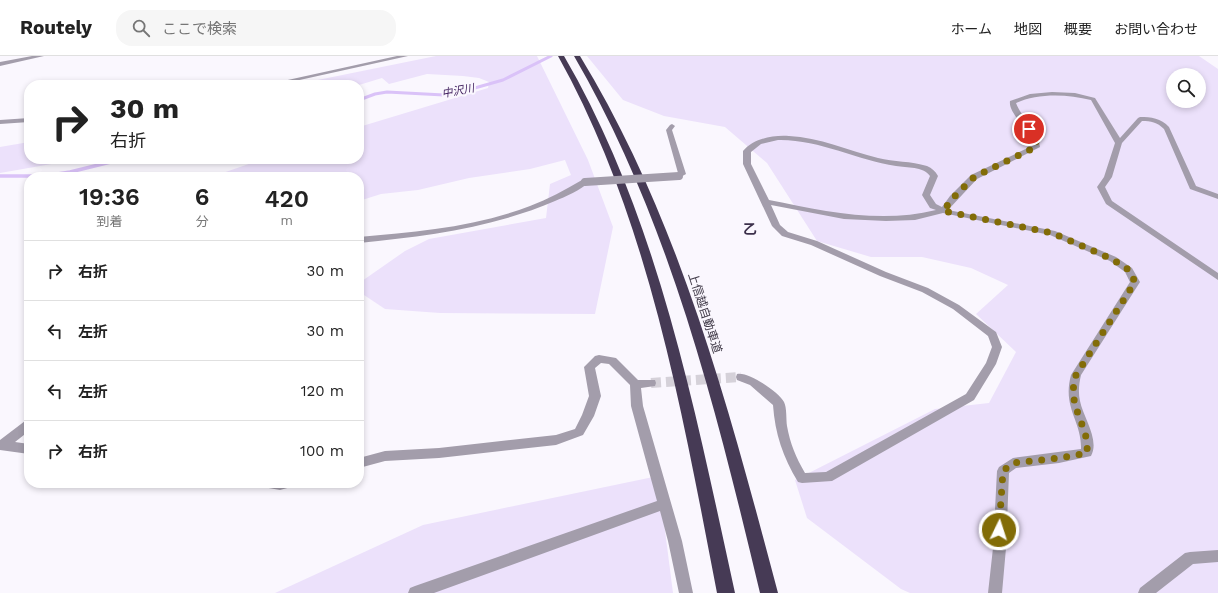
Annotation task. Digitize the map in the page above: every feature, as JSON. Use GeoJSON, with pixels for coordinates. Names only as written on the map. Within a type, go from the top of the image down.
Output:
{"type":"FeatureCollection","features":[{"type":"Feature","properties":{"kind":"highway"},"geometry":{"type":"LineString","coordinates":[[561,56],[587,102],[615,170],[642,246],[669,337],[699,462],[726,593]]}},
{"type":"Feature","properties":{"kind":"highway","name":"上信越自動車道"},"geometry":{"type":"LineString","coordinates":[[576,56],[603,100],[636,169],[667,244],[698,334],[736,461],[769,593]]}},
{"type":"Feature","properties":{"kind":"street"},"geometry":{"type":"LineString","coordinates":[[0,64],[41,56]]}},
{"type":"Feature","properties":{"kind":"street"},"geometry":{"type":"LineString","coordinates":[[292,80],[405,56]]}},
{"type":"Feature","properties":{"kind":"street"},"geometry":{"type":"LineString","coordinates":[[766,202],[844,217],[886,219],[915,218],[943,211],[953,198],[974,177],[1036,147],[1036,138],[1014,109],[1012,102],[1028,95],[1082,95],[1093,99],[1119,143]]}},
{"type":"Feature","properties":{"kind":"street"},"geometry":{"type":"LineString","coordinates":[[1218,197],[1193,187],[1167,128],[1163,124],[1150,119],[1140,119],[1119,143],[1108,176],[1101,187],[1109,202],[1218,277]]}},
{"type":"Feature","properties":{"kind":"street"},"geometry":{"type":"LineString","coordinates":[[0,122],[24,120]]}},
{"type":"Feature","properties":{"kind":"street"},"geometry":{"type":"LineString","coordinates":[[364,239],[483,223],[516,214],[563,196],[585,182],[679,176],[682,174],[669,130],[672,126]]}},
{"type":"Feature","properties":{"kind":"street"},"geometry":{"type":"LineString","coordinates":[[741,377],[754,382],[779,403],[780,430],[791,460],[802,478],[828,477],[970,397],[991,364],[998,347],[992,334],[956,307],[937,297],[814,243],[785,234],[776,226],[766,202],[746,164],[747,151],[752,145],[783,138],[801,139],[898,164],[926,168],[932,171],[934,176],[926,195],[933,206],[943,211],[1052,233],[1112,259],[1129,270],[1135,282],[1076,375],[1073,386],[1076,413],[1087,438],[1087,453],[1059,458],[1013,463],[1003,471],[999,530],[999,566],[995,593]]}},
{"type":"Feature","properties":{"kind":"street"},"geometry":{"type":"LineString","coordinates":[[364,462],[385,456],[439,453],[556,440],[578,432],[588,416],[595,396],[589,367],[599,359],[612,361],[635,384],[637,406],[666,504],[686,593]]}},
{"type":"Feature","properties":{"kind":"street"},"geometry":{"type":"LineString","coordinates":[[635,384],[651,383]]}},
{"type":"Feature","properties":{"kind":"street"},"geometry":{"type":"LineString","coordinates":[[2,445],[24,428]]}},
{"type":"Feature","properties":{"kind":"street"},"geometry":{"type":"LineString","coordinates":[[2,445],[24,448]]}},
{"type":"Feature","properties":{"kind":"street"},"geometry":{"type":"LineString","coordinates":[[415,593],[666,504]]}},
{"type":"Feature","properties":{"kind":"street"},"geometry":{"type":"LineString","coordinates":[[1145,593],[1190,558],[1218,556]]}},
{"type":"Feature","properties":{"kind":"shaded area"},"geometry":{"type":"Polygon","coordinates":[[[436,56],[537,56],[588,160],[613,227],[595,314],[440,313],[385,309],[364,295],[364,280],[405,251],[429,239],[546,218],[550,184],[571,175],[565,160],[530,169],[469,178],[418,190],[381,194],[364,199],[364,172],[225,172],[249,164],[364,164],[364,125],[488,88],[489,82],[479,78],[427,74],[389,84],[382,78],[364,83],[364,80],[318,80],[436,56]]]}},
{"type":"Feature","properties":{"kind":"shaded area"},"geometry":{"type":"Polygon","coordinates":[[[587,56],[1199,56],[1218,69],[1218,593],[910,593],[901,589],[807,518],[795,480],[935,409],[989,403],[1016,352],[976,314],[1008,285],[971,268],[922,257],[871,257],[817,241],[767,163],[725,127],[664,116],[623,100],[587,56]]]}},
{"type":"Feature","properties":{"kind":"shaded area"},"geometry":{"type":"Polygon","coordinates":[[[24,143],[24,164],[51,164],[0,173],[0,147],[24,143]]]}},
{"type":"Feature","properties":{"kind":"shaded area"},"geometry":{"type":"Polygon","coordinates":[[[658,476],[673,593],[275,593],[423,525],[658,476]]]}},
{"type":"Feature","properties":{"kind":"waterway","name":"中沢川"},"geometry":{"type":"LineString","coordinates":[[364,98],[387,92],[444,95],[457,93],[503,80],[551,56]]}},
{"type":"Feature","properties":{"kind":"waterway","name":"中沢川"},"geometry":{"type":"LineString","coordinates":[[70,172],[103,164]]}},
{"type":"Feature","properties":{"kind":"waterway","name":"中沢川"},"geometry":{"type":"LineString","coordinates":[[0,176],[24,176]]}},
{"type":"Feature","properties":{"kind":"tunnel"},"geometry":{"type":"LineString","coordinates":[[651,383],[741,377]]}},
{"type":"Feature","properties":{"kind":"district","name":"乙"},"geometry":{"type":"Point","coordinates":[750,229]}},
{"type":"Feature","properties":{"kind":"route"},"geometry":{"type":"LineString","coordinates":[[999,530],[1003,471],[1013,463],[1059,458],[1087,453],[1087,438],[1076,413],[1073,396],[1073,386],[1076,375],[1106,330],[1135,282],[1129,270],[1112,259],[1095,250],[1052,233],[943,211],[953,198],[974,177],[1036,147],[1036,138],[1029,129]]}}]}
